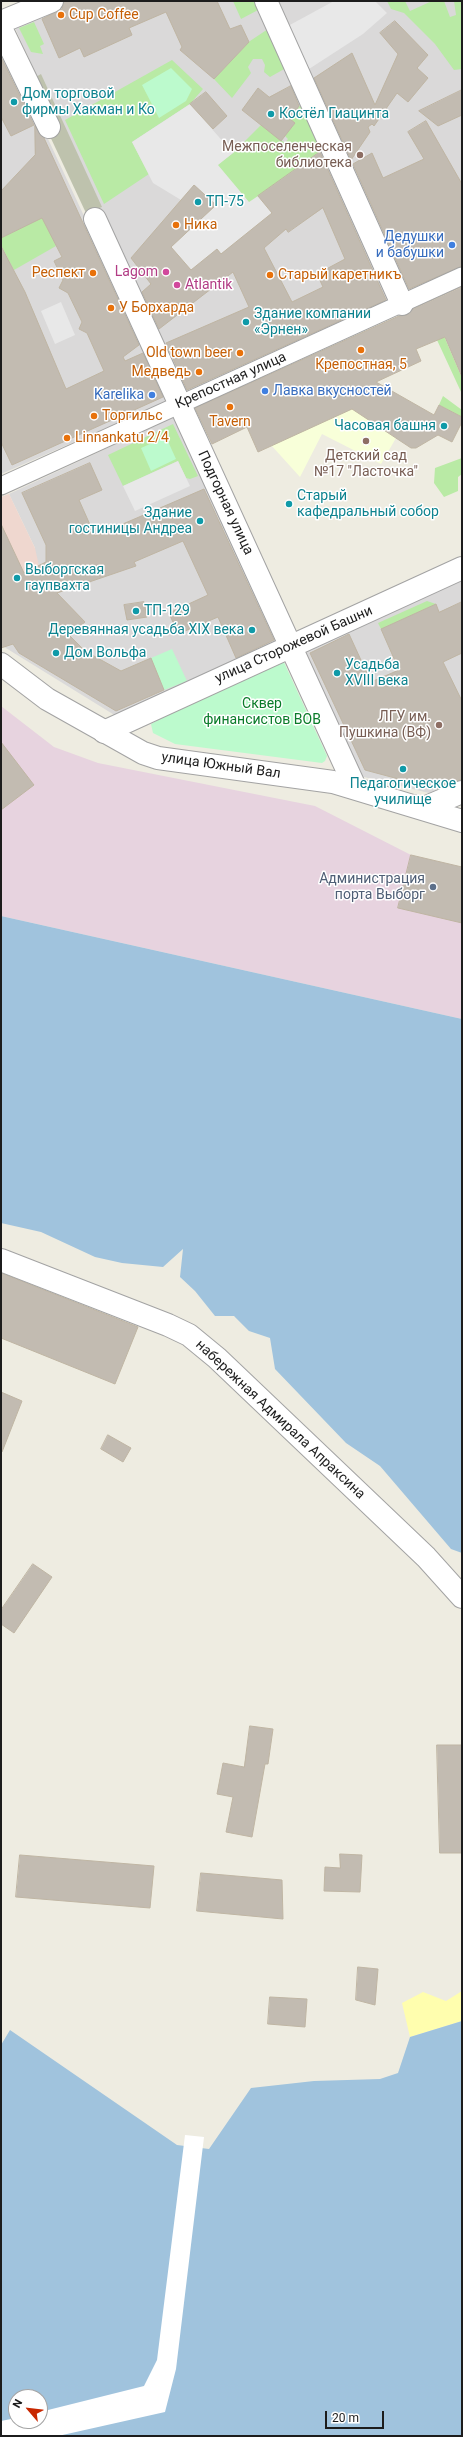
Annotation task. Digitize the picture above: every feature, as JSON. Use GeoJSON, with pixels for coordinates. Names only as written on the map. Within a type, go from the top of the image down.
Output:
{"type":"FeatureCollection","features":[{"type":"Feature","properties":{"kind":"street"},"geometry":{"type":"LineString","coordinates":[[1,22],[52,1]]}},
{"type":"Feature","properties":{"kind":"street"},"geometry":{"type":"LineString","coordinates":[[266,1],[402,304]]}},
{"type":"Feature","properties":{"kind":"street"},"geometry":{"type":"LineString","coordinates":[[1,28],[49,127]]}},
{"type":"Feature","properties":{"kind":"street","name":"Подгорная улица"},"geometry":{"type":"LineString","coordinates":[[95,219],[356,787]]}},
{"type":"Feature","properties":{"kind":"street","name":"Крепостная улица"},"geometry":{"type":"LineString","coordinates":[[1,486],[462,276]]}},
{"type":"Feature","properties":{"kind":"street","name":"улица Сторожевой Башни"},"geometry":{"type":"LineString","coordinates":[[104,732],[462,568]]}},
{"type":"Feature","properties":{"kind":"street","name":"улица Южный Вал"},"geometry":{"type":"LineString","coordinates":[[1,664],[46,699],[143,754],[158,758],[333,782],[356,787],[462,821]]}},
{"type":"Feature","properties":{"kind":"street"},"geometry":{"type":"LineString","coordinates":[[424,808],[462,792]]}},
{"type":"Feature","properties":{"kind":"street","name":"набережная Адмирала Апраксина"},"geometry":{"type":"LineString","coordinates":[[1,1260],[168,1325],[188,1335],[217,1358],[426,1557],[462,1597]]}},
{"type":"Feature","properties":{"kind":"shaded area"},"geometry":{"type":"Polygon","coordinates":[[[74,1],[257,1],[391,298],[183,393],[14,26],[74,1]]]}},
{"type":"Feature","properties":{"kind":"shaded area"},"geometry":{"type":"Polygon","coordinates":[[[274,1],[462,1],[462,266],[404,292],[274,1]]]}},
{"type":"Feature","properties":{"kind":"shaded area"},"geometry":{"type":"Polygon","coordinates":[[[334,1],[375,1],[387,13],[363,34],[309,69],[288,26],[334,1]]]}},
{"type":"Feature","properties":{"kind":"shaded area"},"geometry":{"type":"Polygon","coordinates":[[[6,49],[170,400],[1,474],[1,52],[6,49]]]}},
{"type":"Feature","properties":{"kind":"shaded area"},"geometry":{"type":"Polygon","coordinates":[[[41,74],[102,207],[86,213],[25,83],[41,74]]]}},
{"type":"Feature","properties":{"kind":"shaded area"},"geometry":{"type":"Polygon","coordinates":[[[190,104],[233,153],[218,165],[249,202],[258,196],[273,213],[221,254],[217,249],[194,275],[171,247],[216,205],[195,185],[181,200],[153,183],[132,142],[190,104]]]}},
{"type":"Feature","properties":{"kind":"shaded area"},"geometry":{"type":"Polygon","coordinates":[[[61,302],[75,335],[55,344],[41,311],[61,302]]]}},
{"type":"Feature","properties":{"kind":"shaded area","name":"Детский сад №17 \"Ласточка\""},"geometry":{"type":"Polygon","coordinates":[[[352,408],[396,438],[381,464],[322,434],[300,477],[271,445],[352,408]]]}},
{"type":"Feature","properties":{"kind":"shaded area"},"geometry":{"type":"Polygon","coordinates":[[[176,416],[280,642],[116,716],[1,645],[35,548],[9,494],[176,416]]]}},
{"type":"Feature","properties":{"kind":"shaded area"},"geometry":{"type":"Polygon","coordinates":[[[178,461],[190,486],[135,511],[123,486],[178,461]]]}},
{"type":"Feature","properties":{"kind":"shaded area"},"geometry":{"type":"Polygon","coordinates":[[[9,494],[35,548],[45,593],[1,626],[1,497],[9,494]]]}},
{"type":"Feature","properties":{"kind":"shaded area"},"geometry":{"type":"Polygon","coordinates":[[[462,576],[462,784],[437,795],[360,776],[303,649],[462,576]]]}},
{"type":"Feature","properties":{"kind":"shaded area"},"geometry":{"type":"Polygon","coordinates":[[[1,706],[54,747],[98,763],[315,806],[411,855],[462,867],[462,1019],[1,916],[1,706]]]}},
{"type":"Feature","properties":{"kind":"green space"},"geometry":{"type":"Polygon","coordinates":[[[233,1],[256,1],[260,9],[241,19],[233,1]]]}},
{"type":"Feature","properties":{"kind":"green space"},"geometry":{"type":"Polygon","coordinates":[[[387,1],[405,1],[410,11],[432,1],[444,1],[450,17],[456,15],[454,1],[462,1],[462,69],[454,70],[435,44],[404,13],[391,9],[387,1]]]}},
{"type":"Feature","properties":{"kind":"green space"},"geometry":{"type":"Polygon","coordinates":[[[34,22],[44,44],[40,46],[43,54],[31,52],[19,28],[34,22]]]}},
{"type":"Feature","properties":{"kind":"green space"},"geometry":{"type":"Polygon","coordinates":[[[268,29],[286,68],[270,77],[264,72],[265,65],[262,59],[253,59],[248,67],[251,73],[232,98],[214,79],[250,41],[268,29]]]}},
{"type":"Feature","properties":{"kind":"green space"},"geometry":{"type":"Polygon","coordinates":[[[172,60],[203,89],[190,104],[132,142],[149,174],[104,204],[65,120],[172,60]]]}},
{"type":"Feature","properties":{"kind":"green space"},"geometry":{"type":"Polygon","coordinates":[[[171,68],[192,89],[186,101],[159,118],[142,85],[171,68]]]}},
{"type":"Feature","properties":{"kind":"green space"},"geometry":{"type":"Polygon","coordinates":[[[301,104],[321,151],[249,203],[217,165],[233,153],[261,125],[285,143],[288,139],[285,136],[295,123],[290,119],[301,104]]]}},
{"type":"Feature","properties":{"kind":"green space"},"geometry":{"type":"Polygon","coordinates":[[[40,212],[56,246],[14,270],[1,245],[1,238],[33,222],[40,212]]]}},
{"type":"Feature","properties":{"kind":"green space"},"geometry":{"type":"Polygon","coordinates":[[[444,336],[462,378],[462,394],[437,340],[444,336]]]}},
{"type":"Feature","properties":{"kind":"green space"},"geometry":{"type":"Polygon","coordinates":[[[443,396],[462,410],[462,417],[439,405],[443,396]]]}},
{"type":"Feature","properties":{"kind":"green space"},"geometry":{"type":"Polygon","coordinates":[[[173,424],[198,476],[190,479],[186,478],[178,461],[123,486],[108,455],[173,424]]]}},
{"type":"Feature","properties":{"kind":"green space"},"geometry":{"type":"Polygon","coordinates":[[[166,437],[176,459],[151,471],[141,448],[166,437]]]}},
{"type":"Feature","properties":{"kind":"green space"},"geometry":{"type":"Polygon","coordinates":[[[462,458],[462,474],[458,477],[458,491],[444,497],[434,483],[435,468],[462,458]]]}},
{"type":"Feature","properties":{"kind":"green space"},"geometry":{"type":"Polygon","coordinates":[[[427,601],[436,604],[381,629],[378,623],[427,601]]]}},
{"type":"Feature","properties":{"kind":"green space"},"geometry":{"type":"Polygon","coordinates":[[[172,649],[187,681],[164,690],[151,658],[172,649]]]}},
{"type":"Feature","properties":{"kind":"green space","name":"Сквер финансистов ВОВ"},"geometry":{"type":"Polygon","coordinates":[[[282,658],[327,756],[325,761],[322,763],[175,744],[153,733],[151,724],[158,720],[156,715],[282,658]]]}},
{"type":"Feature","properties":{"kind":"sand"},"geometry":{"type":"Polygon","coordinates":[[[462,1991],[462,2021],[410,2037],[402,2003],[423,1992],[446,2001],[462,1991]]]}},
{"type":"Feature","properties":{"kind":"water"},"geometry":{"type":"Polygon","coordinates":[[[1,916],[462,1019],[462,1553],[451,1549],[380,1466],[346,1443],[275,1369],[270,1338],[249,1331],[234,1316],[215,1316],[195,1291],[180,1277],[183,1249],[163,1267],[122,1263],[95,1257],[41,1232],[1,1223],[1,916]]]}},
{"type":"Feature","properties":{"kind":"water"},"geometry":{"type":"Polygon","coordinates":[[[462,2021],[462,2436],[1,2436],[1,2045],[10,2030],[177,2145],[209,2149],[251,2088],[314,2081],[380,2079],[398,2073],[410,2037],[462,2021]]]}},
{"type":"Feature","properties":{"kind":"pier"},"geometry":{"type":"Polygon","coordinates":[[[185,2135],[204,2137],[176,2369],[165,2412],[58,2436],[1,2436],[1,2421],[8,2420],[8,2429],[48,2429],[48,2410],[144,2386],[157,2360],[185,2135]]]}},
{"type":"Feature","properties":{"kind":"building"},"geometry":{"type":"Polygon","coordinates":[[[64,1],[217,1],[230,29],[241,25],[249,42],[214,79],[180,50],[182,47],[166,12],[129,28],[132,35],[84,57],[80,48],[59,58],[42,19],[62,9],[64,1]]]}},
{"type":"Feature","properties":{"kind":"building"},"geometry":{"type":"Polygon","coordinates":[[[395,21],[428,55],[417,68],[428,78],[408,102],[397,93],[374,126],[372,124],[368,127],[370,132],[351,160],[314,78],[352,53],[375,105],[398,54],[380,33],[395,21]]]}},
{"type":"Feature","properties":{"kind":"building","name":"Дом торговой фирмы Хакман и Ко"},"geometry":{"type":"Polygon","coordinates":[[[1,57],[34,125],[11,136],[1,117],[1,57]]]}},
{"type":"Feature","properties":{"kind":"building","name":"Костёл Гиацинта"},"geometry":{"type":"Polygon","coordinates":[[[291,86],[299,106],[290,119],[295,123],[281,141],[242,110],[258,88],[269,97],[291,86]]]}},
{"type":"Feature","properties":{"kind":"building"},"geometry":{"type":"Polygon","coordinates":[[[462,90],[462,115],[438,126],[419,111],[462,90]]]}},
{"type":"Feature","properties":{"kind":"building"},"geometry":{"type":"Polygon","coordinates":[[[206,92],[227,116],[213,129],[190,104],[206,92]]]}},
{"type":"Feature","properties":{"kind":"building"},"geometry":{"type":"Polygon","coordinates":[[[426,121],[462,184],[462,266],[409,289],[353,164],[372,153],[383,178],[424,159],[408,132],[426,121]]]}},
{"type":"Feature","properties":{"kind":"building"},"geometry":{"type":"Polygon","coordinates":[[[35,126],[44,138],[139,345],[123,357],[125,361],[143,353],[163,397],[12,465],[1,442],[1,246],[25,292],[66,389],[104,371],[87,333],[79,329],[82,322],[68,293],[59,288],[63,280],[54,261],[62,257],[42,218],[1,238],[1,191],[35,155],[35,126]]]}},
{"type":"Feature","properties":{"kind":"building"},"geometry":{"type":"Polygon","coordinates":[[[320,152],[386,300],[187,390],[166,343],[249,307],[233,272],[159,329],[142,292],[151,284],[131,258],[194,185],[216,205],[171,247],[191,270],[217,249],[221,254],[272,213],[258,196],[320,152]],[[323,208],[288,232],[286,229],[264,248],[292,302],[323,287],[317,274],[345,259],[323,208]]]}},
{"type":"Feature","properties":{"kind":"building"},"geometry":{"type":"Polygon","coordinates":[[[462,287],[462,377],[445,337],[416,349],[421,361],[376,382],[434,415],[439,405],[462,417],[462,422],[452,442],[438,435],[416,448],[411,448],[352,409],[258,452],[247,427],[212,444],[195,408],[399,316],[407,315],[413,309],[462,287]]]}},
{"type":"Feature","properties":{"kind":"building"},"geometry":{"type":"Polygon","coordinates":[[[90,463],[102,490],[79,500],[95,536],[204,489],[274,640],[236,658],[218,617],[178,634],[169,613],[208,595],[183,541],[134,562],[136,566],[57,593],[85,622],[69,635],[85,651],[121,671],[151,658],[164,690],[116,711],[19,653],[13,644],[1,648],[1,524],[24,573],[46,562],[46,545],[22,493],[90,463]]]}},
{"type":"Feature","properties":{"kind":"building","name":"ТП-129"},"geometry":{"type":"Polygon","coordinates":[[[144,602],[147,617],[127,620],[124,605],[144,602]]]}},
{"type":"Feature","properties":{"kind":"building"},"geometry":{"type":"Polygon","coordinates":[[[462,602],[462,653],[443,662],[462,701],[462,779],[436,789],[365,770],[310,653],[349,634],[371,682],[399,670],[381,629],[436,604],[439,612],[462,602]]]}},
{"type":"Feature","properties":{"kind":"building"},"geometry":{"type":"Polygon","coordinates":[[[1,742],[34,785],[1,810],[1,742]]]}},
{"type":"Feature","properties":{"kind":"building","name":"Администрация порта Выборг"},"geometry":{"type":"Polygon","coordinates":[[[411,855],[462,867],[462,923],[398,908],[411,855]]]}},
{"type":"Feature","properties":{"kind":"building"},"geometry":{"type":"Polygon","coordinates":[[[1,1273],[138,1327],[115,1384],[1,1338],[1,1273]]]}},
{"type":"Feature","properties":{"kind":"building"},"geometry":{"type":"Polygon","coordinates":[[[1,1392],[22,1401],[2,1452],[1,1452],[1,1392]]]}},
{"type":"Feature","properties":{"kind":"building"},"geometry":{"type":"Polygon","coordinates":[[[108,1435],[131,1448],[123,1462],[101,1449],[108,1435]]]}},
{"type":"Feature","properties":{"kind":"building"},"geometry":{"type":"Polygon","coordinates":[[[33,1564],[52,1577],[14,1633],[1,1624],[1,1610],[33,1564]]]}},
{"type":"Feature","properties":{"kind":"building"},"geometry":{"type":"Polygon","coordinates":[[[250,1726],[273,1729],[268,1764],[265,1764],[252,1837],[226,1832],[233,1797],[217,1794],[223,1763],[244,1767],[250,1726]]]}},
{"type":"Feature","properties":{"kind":"building"},"geometry":{"type":"Polygon","coordinates":[[[437,1745],[462,1745],[462,1853],[440,1853],[437,1745]]]}},
{"type":"Feature","properties":{"kind":"building"},"geometry":{"type":"Polygon","coordinates":[[[340,1854],[362,1855],[360,1892],[324,1891],[325,1867],[340,1868],[340,1854]]]}},
{"type":"Feature","properties":{"kind":"building"},"geometry":{"type":"Polygon","coordinates":[[[20,1855],[154,1866],[150,1908],[16,1897],[20,1855]]]}},
{"type":"Feature","properties":{"kind":"building"},"geometry":{"type":"Polygon","coordinates":[[[201,1873],[282,1880],[283,1919],[197,1911],[201,1873]]]}},
{"type":"Feature","properties":{"kind":"building"},"geometry":{"type":"Polygon","coordinates":[[[358,1967],[378,1969],[375,2005],[356,2000],[358,1967]]]}},
{"type":"Feature","properties":{"kind":"building"},"geometry":{"type":"Polygon","coordinates":[[[270,1997],[307,1999],[305,2027],[268,2024],[270,1997]]]}},
{"type":"Feature","properties":{"kind":"place","name":"Cup Coffee"},"geometry":{"type":"Point","coordinates":[61,15]}},
{"type":"Feature","properties":{"kind":"place","name":"Дом торговой фирмы Хакман и Ко"},"geometry":{"type":"Point","coordinates":[14,102]}},
{"type":"Feature","properties":{"kind":"place","name":"Костёл Гиацинта"},"geometry":{"type":"Point","coordinates":[271,114]}},
{"type":"Feature","properties":{"kind":"place","name":"Межпоселенческая библиотека"},"geometry":{"type":"Point","coordinates":[360,155]}},
{"type":"Feature","properties":{"kind":"place","name":"ТП-75"},"geometry":{"type":"Point","coordinates":[198,202]}},
{"type":"Feature","properties":{"kind":"place","name":"Ника"},"geometry":{"type":"Point","coordinates":[176,225]}},
{"type":"Feature","properties":{"kind":"place","name":"Дедушки и бабушки"},"geometry":{"type":"Point","coordinates":[452,245]}},
{"type":"Feature","properties":{"kind":"place","name":"Lagom"},"geometry":{"type":"Point","coordinates":[166,272]}},
{"type":"Feature","properties":{"kind":"place","name":"Респект"},"geometry":{"type":"Point","coordinates":[93,273]}},
{"type":"Feature","properties":{"kind":"place","name":"Старый каретникъ"},"geometry":{"type":"Point","coordinates":[270,275]}},
{"type":"Feature","properties":{"kind":"place","name":"Atlantik"},"geometry":{"type":"Point","coordinates":[177,285]}},
{"type":"Feature","properties":{"kind":"place","name":"У Борхарда"},"geometry":{"type":"Point","coordinates":[111,308]}},
{"type":"Feature","properties":{"kind":"place","name":"Здание компании «Эрнен»"},"geometry":{"type":"Point","coordinates":[246,322]}},
{"type":"Feature","properties":{"kind":"place","name":"Крепостная, 5"},"geometry":{"type":"Point","coordinates":[361,350]}},
{"type":"Feature","properties":{"kind":"place","name":"Old town beer"},"geometry":{"type":"Point","coordinates":[240,353]}},
{"type":"Feature","properties":{"kind":"place","name":"Медведь"},"geometry":{"type":"Point","coordinates":[199,372]}},
{"type":"Feature","properties":{"kind":"place","name":"Лавка вкусностей"},"geometry":{"type":"Point","coordinates":[265,391]}},
{"type":"Feature","properties":{"kind":"place","name":"Karelika"},"geometry":{"type":"Point","coordinates":[152,395]}},
{"type":"Feature","properties":{"kind":"place","name":"Tavern"},"geometry":{"type":"Point","coordinates":[230,407]}},
{"type":"Feature","properties":{"kind":"place","name":"Торгильс"},"geometry":{"type":"Point","coordinates":[94,416]}},
{"type":"Feature","properties":{"kind":"place","name":"Часовая башня"},"geometry":{"type":"Point","coordinates":[444,426]}},
{"type":"Feature","properties":{"kind":"place","name":"Linnankatu 2/4"},"geometry":{"type":"Point","coordinates":[67,438]}},
{"type":"Feature","properties":{"kind":"place","name":"Детский сад №17 \"Ласточка\""},"geometry":{"type":"Point","coordinates":[366,441]}},
{"type":"Feature","properties":{"kind":"place","name":"Старый кафедральный собор"},"geometry":{"type":"Point","coordinates":[289,504]}},
{"type":"Feature","properties":{"kind":"place","name":"Здание гостиницы Андреа"},"geometry":{"type":"Point","coordinates":[200,521]}},
{"type":"Feature","properties":{"kind":"place","name":"Выборгская гаупвахта"},"geometry":{"type":"Point","coordinates":[17,578]}},
{"type":"Feature","properties":{"kind":"place","name":"ТП-129"},"geometry":{"type":"Point","coordinates":[136,611]}},
{"type":"Feature","properties":{"kind":"place","name":"Деревянная усадьба XIX века"},"geometry":{"type":"Point","coordinates":[252,630]}},
{"type":"Feature","properties":{"kind":"place","name":"Дом Вольфа"},"geometry":{"type":"Point","coordinates":[56,653]}},
{"type":"Feature","properties":{"kind":"place","name":"Усадьба XVIII века"},"geometry":{"type":"Point","coordinates":[337,673]}},
{"type":"Feature","properties":{"kind":"place","name":"ЛГУ им. Пушкина (ВФ)"},"geometry":{"type":"Point","coordinates":[439,725]}},
{"type":"Feature","properties":{"kind":"place","name":"Педагогическое училище"},"geometry":{"type":"Point","coordinates":[403,769]}},
{"type":"Feature","properties":{"kind":"place","name":"Администрация порта Выборг"},"geometry":{"type":"Point","coordinates":[433,887]}}]}
